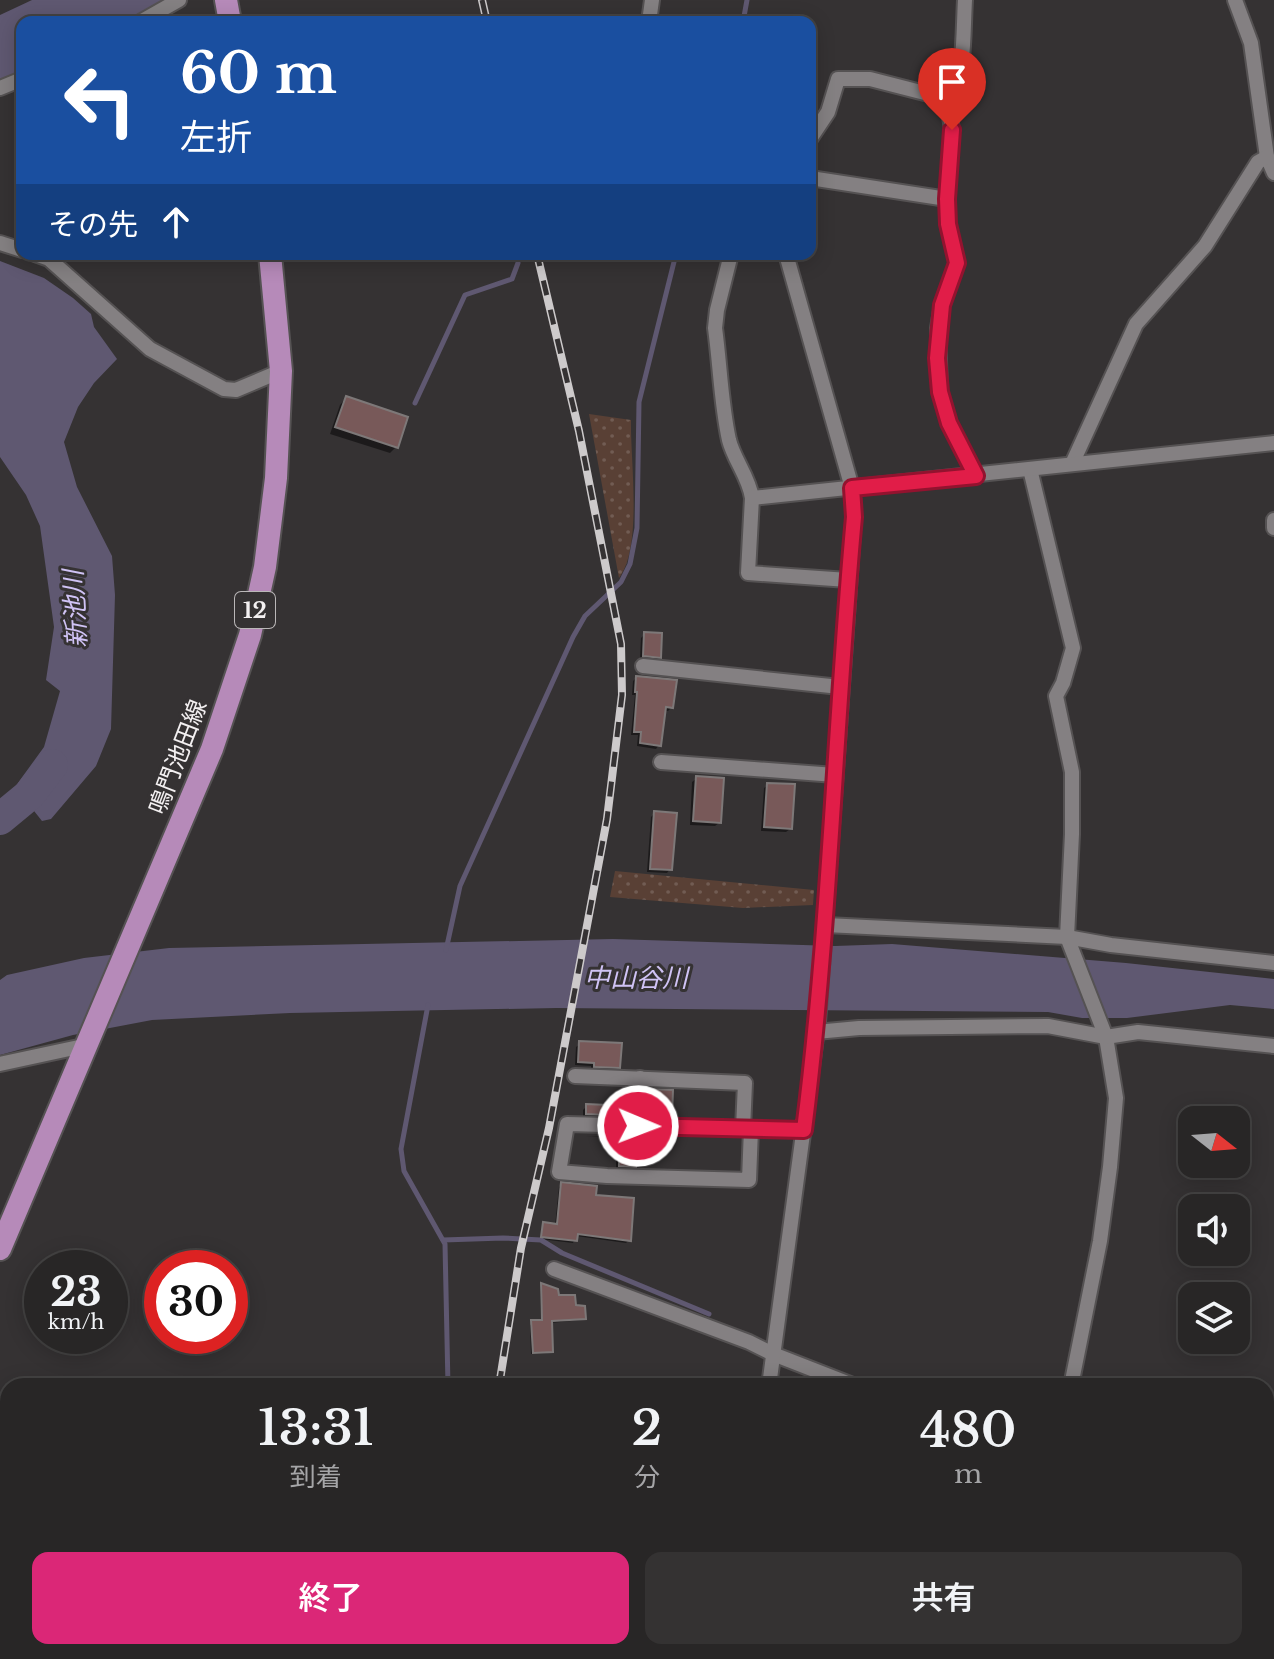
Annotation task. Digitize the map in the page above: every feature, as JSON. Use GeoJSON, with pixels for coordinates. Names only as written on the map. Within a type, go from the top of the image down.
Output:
{"type":"FeatureCollection","features":[{"type":"Feature","properties":{"kind":"main road","name":"鳴門池田線"},"geometry":{"type":"LineString","coordinates":[[0,1249],[212,749],[250,635],[265,567],[276,478],[281,371],[271,260]]}},
{"type":"Feature","properties":{"kind":"street"},"geometry":{"type":"LineString","coordinates":[[151,16],[179,0]]}},
{"type":"Feature","properties":{"kind":"street"},"geometry":{"type":"LineString","coordinates":[[965,0],[962,64],[949,110],[952,130],[948,224],[957,263],[942,305],[938,328],[940,392],[949,423],[976,476]]}},
{"type":"Feature","properties":{"kind":"street"},"geometry":{"type":"LineString","coordinates":[[1235,0],[1251,43],[1267,157],[1274,173]]}},
{"type":"Feature","properties":{"kind":"street"},"geometry":{"type":"LineString","coordinates":[[816,130],[828,112],[838,79],[870,79],[952,100]]}},
{"type":"Feature","properties":{"kind":"street"},"geometry":{"type":"LineString","coordinates":[[1072,464],[1136,324],[1205,246],[1258,162],[1267,157]]}},
{"type":"Feature","properties":{"kind":"street"},"geometry":{"type":"LineString","coordinates":[[816,179],[947,199]]}},
{"type":"Feature","properties":{"kind":"street"},"geometry":{"type":"LineString","coordinates":[[50,260],[150,349],[224,389],[236,390],[281,371]]}},
{"type":"Feature","properties":{"kind":"street"},"geometry":{"type":"LineString","coordinates":[[730,260],[715,328],[729,438],[752,498],[748,573],[848,580]]}},
{"type":"Feature","properties":{"kind":"street"},"geometry":{"type":"LineString","coordinates":[[770,1378],[817,1027],[854,517],[852,488],[788,260]]}},
{"type":"Feature","properties":{"kind":"street"},"geometry":{"type":"LineString","coordinates":[[752,498],[1274,443]]}},
{"type":"Feature","properties":{"kind":"street"},"geometry":{"type":"LineString","coordinates":[[1030,469],[1073,648],[1056,696],[1072,772],[1069,944],[1104,1031],[1116,1098],[1100,1241],[1073,1378]]}},
{"type":"Feature","properties":{"kind":"street"},"geometry":{"type":"LineString","coordinates":[[1274,520],[1274,528]]}},
{"type":"Feature","properties":{"kind":"street"},"geometry":{"type":"LineString","coordinates":[[643,666],[840,687]]}},
{"type":"Feature","properties":{"kind":"street"},"geometry":{"type":"LineString","coordinates":[[661,762],[835,775]]}},
{"type":"Feature","properties":{"kind":"street"},"geometry":{"type":"LineString","coordinates":[[826,930],[1111,945],[1274,963]]}},
{"type":"Feature","properties":{"kind":"street"},"geometry":{"type":"LineString","coordinates":[[817,1027],[1048,1026],[1274,1046]]}},
{"type":"Feature","properties":{"kind":"street"},"geometry":{"type":"LineString","coordinates":[[0,1064],[90,1040]]}},
{"type":"Feature","properties":{"kind":"street"},"geometry":{"type":"LineString","coordinates":[[575,1076],[745,1083],[747,1129],[749,1180],[559,1172],[567,1124],[747,1129],[804,1130]]}},
{"type":"Feature","properties":{"kind":"street"},"geometry":{"type":"LineString","coordinates":[[638,1126],[640,1078]]}},
{"type":"Feature","properties":{"kind":"street"},"geometry":{"type":"LineString","coordinates":[[554,1269],[749,1342],[834,1378]]}},
{"type":"Feature","properties":{"kind":"shaded area"},"geometry":{"type":"Polygon","coordinates":[[[589,414],[631,420],[633,525],[631,546],[619,578],[589,414]]]}},
{"type":"Feature","properties":{"kind":"shaded area"},"geometry":{"type":"Polygon","coordinates":[[[615,871],[814,890],[813,905],[743,908],[610,897],[615,871]]]}},
{"type":"Feature","properties":{"kind":"water"},"geometry":{"type":"Polygon","coordinates":[[[32,0],[163,0],[136,16],[16,16],[16,73],[0,80],[0,15],[32,0]]]}},
{"type":"Feature","properties":{"kind":"water"},"geometry":{"type":"Polygon","coordinates":[[[0,261],[44,278],[73,298],[91,314],[94,327],[117,359],[94,383],[78,407],[64,442],[77,487],[112,556],[115,595],[111,729],[96,766],[51,819],[42,821],[15,787],[44,747],[60,691],[46,680],[54,627],[40,526],[26,495],[0,457],[0,261]]]}},
{"type":"Feature","properties":{"kind":"water","name":"中山谷川"},"geometry":{"type":"Polygon","coordinates":[[[613,939],[835,946],[892,944],[1126,963],[1274,979],[1274,1009],[1230,1005],[1127,1018],[1082,1018],[1048,1012],[556,1008],[290,1013],[152,1020],[73,1035],[0,1055],[0,980],[7,975],[84,958],[169,948],[613,939]]]}},
{"type":"Feature","properties":{"kind":"building"},"geometry":{"type":"Polygon","coordinates":[[[346,396],[408,417],[398,448],[335,427],[346,396]]]}},
{"type":"Feature","properties":{"kind":"building"},"geometry":{"type":"Polygon","coordinates":[[[644,632],[662,633],[661,658],[643,656],[644,632]]]}},
{"type":"Feature","properties":{"kind":"building"},"geometry":{"type":"Polygon","coordinates":[[[636,676],[677,680],[673,708],[666,707],[661,746],[640,743],[641,732],[634,732],[636,676]]]}},
{"type":"Feature","properties":{"kind":"building"},"geometry":{"type":"Polygon","coordinates":[[[696,776],[724,778],[721,823],[693,821],[696,776]]]}},
{"type":"Feature","properties":{"kind":"building"},"geometry":{"type":"Polygon","coordinates":[[[767,783],[795,784],[792,829],[764,827],[767,783]]]}},
{"type":"Feature","properties":{"kind":"building"},"geometry":{"type":"Polygon","coordinates":[[[654,811],[677,813],[672,870],[650,869],[654,811]]]}},
{"type":"Feature","properties":{"kind":"building"},"geometry":{"type":"Polygon","coordinates":[[[579,1041],[622,1043],[620,1068],[594,1067],[594,1063],[578,1062],[579,1041]]]}},
{"type":"Feature","properties":{"kind":"building"},"geometry":{"type":"Polygon","coordinates":[[[650,1089],[673,1090],[672,1117],[657,1116],[657,1105],[649,1105],[650,1089]]]}},
{"type":"Feature","properties":{"kind":"building"},"geometry":{"type":"Polygon","coordinates":[[[586,1104],[629,1106],[628,1116],[586,1114],[586,1104]]]}},
{"type":"Feature","properties":{"kind":"building"},"geometry":{"type":"Polygon","coordinates":[[[619,1140],[636,1140],[636,1167],[619,1166],[619,1140]]]}},
{"type":"Feature","properties":{"kind":"building"},"geometry":{"type":"Polygon","coordinates":[[[561,1182],[597,1186],[596,1195],[634,1198],[631,1241],[578,1234],[577,1241],[541,1237],[543,1222],[557,1224],[561,1182]]]}},
{"type":"Feature","properties":{"kind":"building"},"geometry":{"type":"Polygon","coordinates":[[[541,1283],[558,1289],[559,1295],[575,1295],[576,1305],[585,1306],[586,1319],[552,1321],[553,1352],[533,1353],[531,1320],[542,1320],[541,1283]]]}},
{"type":"Feature","properties":{"kind":"waterway"},"geometry":{"type":"LineString","coordinates":[[744,16],[747,0]]}},
{"type":"Feature","properties":{"kind":"waterway"},"geometry":{"type":"LineString","coordinates":[[446,950],[460,886],[573,637],[585,616],[621,582],[630,564],[637,528],[639,402],[674,260]]}},
{"type":"Feature","properties":{"kind":"waterway"},"geometry":{"type":"LineString","coordinates":[[415,403],[465,295],[512,279],[518,263]]}},
{"type":"Feature","properties":{"kind":"waterway","name":"新池川"},"geometry":{"type":"LineString","coordinates":[[0,819],[29,795],[52,765]]}},
{"type":"Feature","properties":{"kind":"waterway"},"geometry":{"type":"LineString","coordinates":[[428,1005],[401,1149],[404,1171],[445,1244],[448,1378]]}},
{"type":"Feature","properties":{"kind":"waterway"},"geometry":{"type":"LineString","coordinates":[[443,1240],[541,1240],[562,1253],[709,1314]]}},
{"type":"Feature","properties":{"kind":"railway"},"geometry":{"type":"LineString","coordinates":[[482,0],[486,16]]}},
{"type":"Feature","properties":{"kind":"railway"},"geometry":{"type":"LineString","coordinates":[[500,1378],[521,1248],[549,1128],[607,819],[622,695],[621,644],[579,431],[538,260]]}},
{"type":"Feature","properties":{"kind":"route"},"geometry":{"type":"LineString","coordinates":[[638,1126],[804,1130],[826,925],[838,710],[854,517],[852,488],[976,476],[949,423],[940,392],[937,358],[942,305],[957,263],[948,224],[947,199],[952,130]]}}]}
